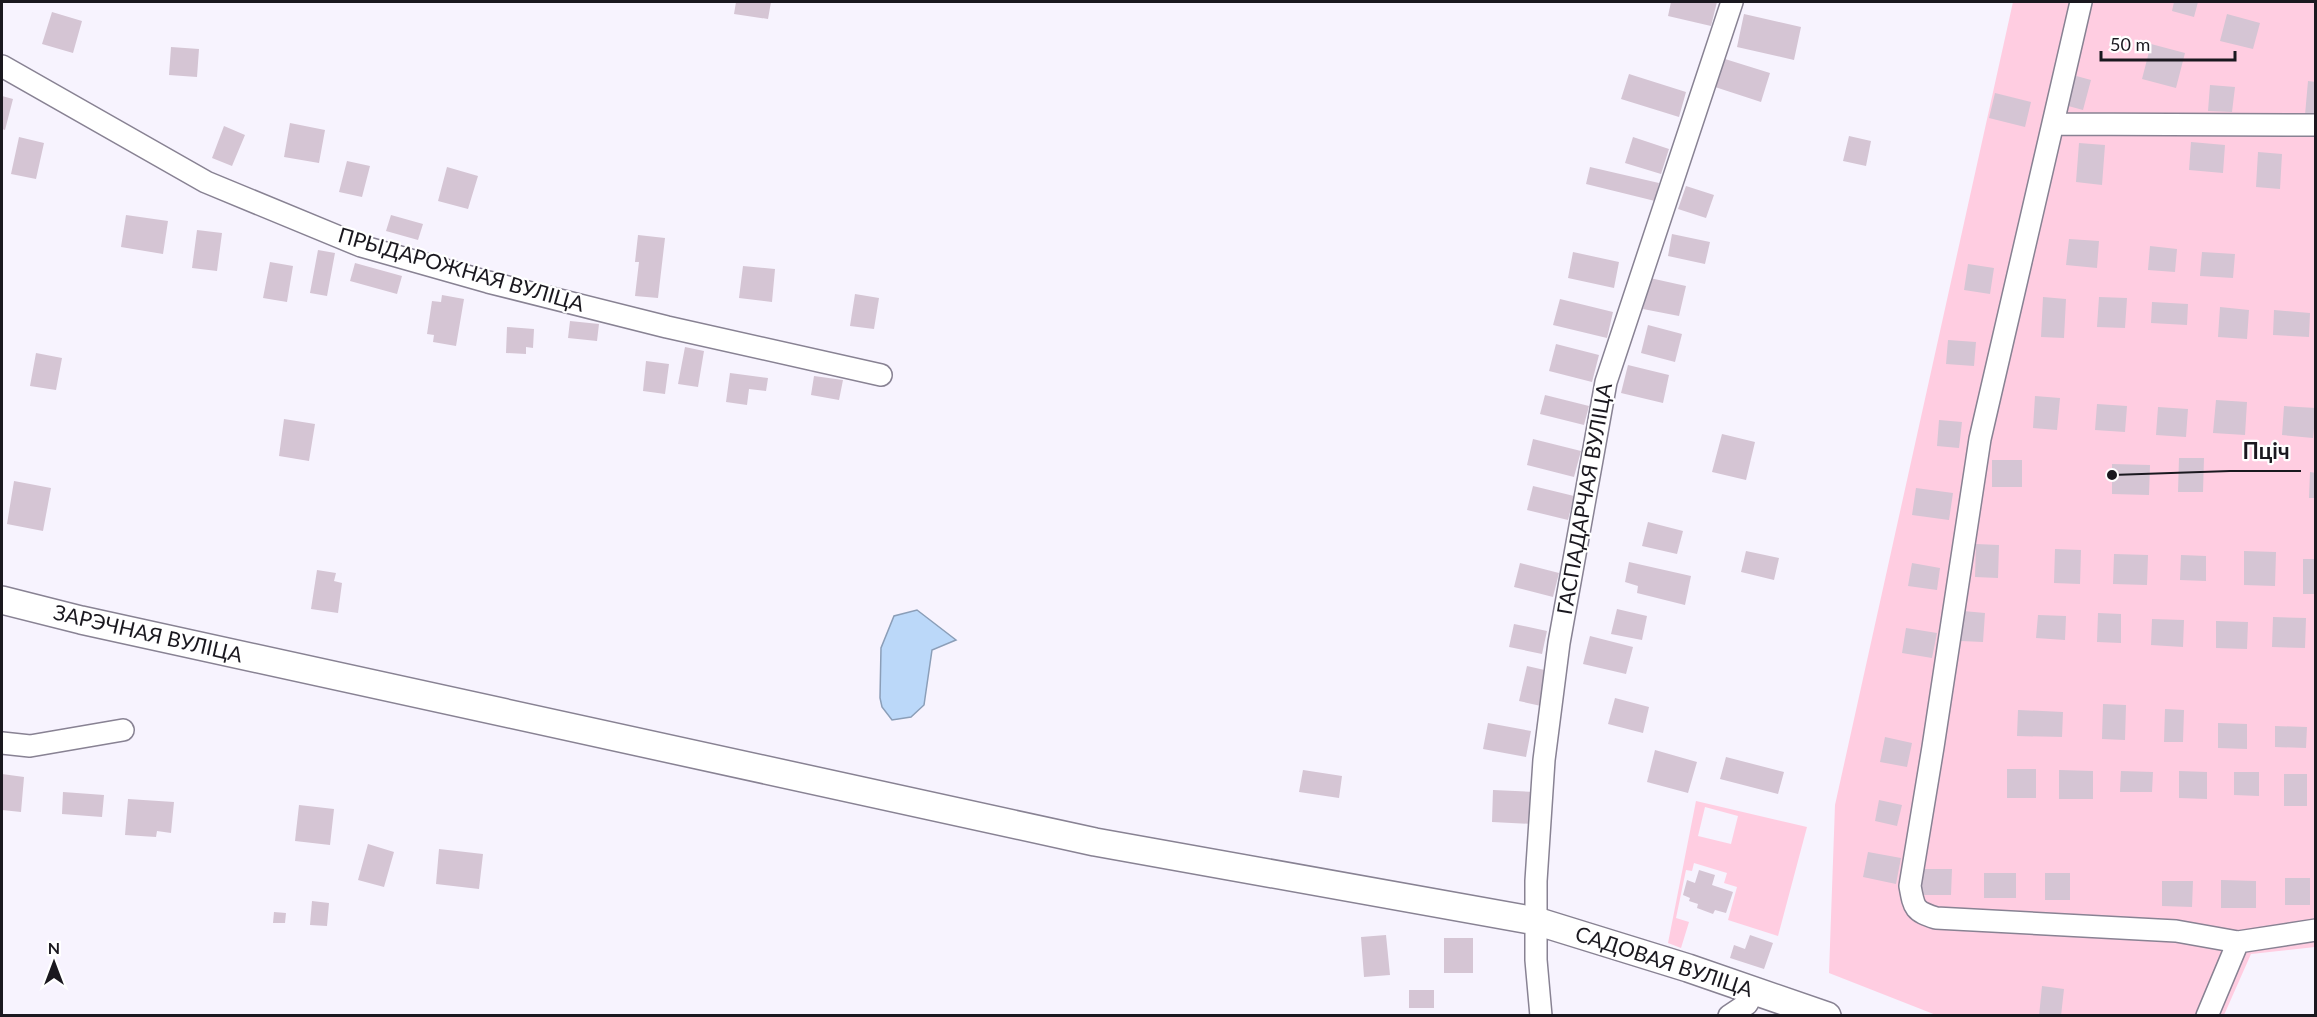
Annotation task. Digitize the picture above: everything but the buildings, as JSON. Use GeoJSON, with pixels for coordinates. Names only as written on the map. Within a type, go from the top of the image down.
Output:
{"type":"FeatureCollection","features":[{"type":"Feature","properties":{"kind":"street","name":"ГАСПАДАРЧАЯ ВУЛІЦА"},"geometry":{"type":"LineString","coordinates":[[1541,1016],[1536,960],[1536,921],[1544,760],[1559,643],[1606,382],[1732,2]]}},
{"type":"Feature","properties":{"kind":"street"},"geometry":{"type":"LineString","coordinates":[[2081,2],[1980,439],[1910,886],[1914,906],[1922,914],[1936,918],[2176,931],[2238,942],[2316,930]]}},
{"type":"Feature","properties":{"kind":"street","name":"ПРЫДАРОЖНАЯ ВУЛІЦА"},"geometry":{"type":"LineString","coordinates":[[2,66],[206,182],[361,246],[488,282],[644,322],[881,375]]}},
{"type":"Feature","properties":{"kind":"street"},"geometry":{"type":"LineString","coordinates":[[2053,124],[2316,125]]}},
{"type":"Feature","properties":{"kind":"street","name":"ЗАРЭЧНАЯ ВУЛІЦА"},"geometry":{"type":"LineString","coordinates":[[2,600],[81,620],[1095,842],[1536,921]]}},
{"type":"Feature","properties":{"kind":"street"},"geometry":{"type":"LineString","coordinates":[[2,743],[30,746],[123,730]]}},
{"type":"Feature","properties":{"kind":"street","name":"САДОВАЯ ВУЛІЦА"},"geometry":{"type":"LineString","coordinates":[[1536,921],[1688,968],[1827,1016]]}},
{"type":"Feature","properties":{"kind":"street"},"geometry":{"type":"LineString","coordinates":[[2207,1016],[2238,942]]}},
{"type":"Feature","properties":{"kind":"street"},"geometry":{"type":"LineString","coordinates":[[1729,1016],[1748,1004],[1754,992]]}},
{"type":"Feature","properties":{"kind":"shaded area"},"geometry":{"type":"Polygon","coordinates":[[[2013,2],[2315,2],[2315,947],[2251,954],[2224,1015],[1936,1015],[1829,973],[1835,805],[2013,2]]]}},
{"type":"Feature","properties":{"kind":"shaded area"},"geometry":{"type":"Polygon","coordinates":[[[1696,801],[1807,827],[1778,936],[1728,920],[1737,887],[1724,883],[1727,873],[1694,863],[1692,871],[1686,870],[1676,918],[1689,922],[1681,948],[1668,943],[1696,801]],[[1705,807],[1698,836],[1731,844],[1738,816],[1705,807]]]}},
{"type":"Feature","properties":{"kind":"water"},"geometry":{"type":"Polygon","coordinates":[[[917,610],[956,640],[932,650],[924,705],[911,717],[892,720],[882,707],[880,698],[881,648],[894,616],[917,610]]]}},
{"type":"Feature","properties":{"kind":"place","name":"Пціч"},"geometry":{"type":"Point","coordinates":[2112,475]}}]}
